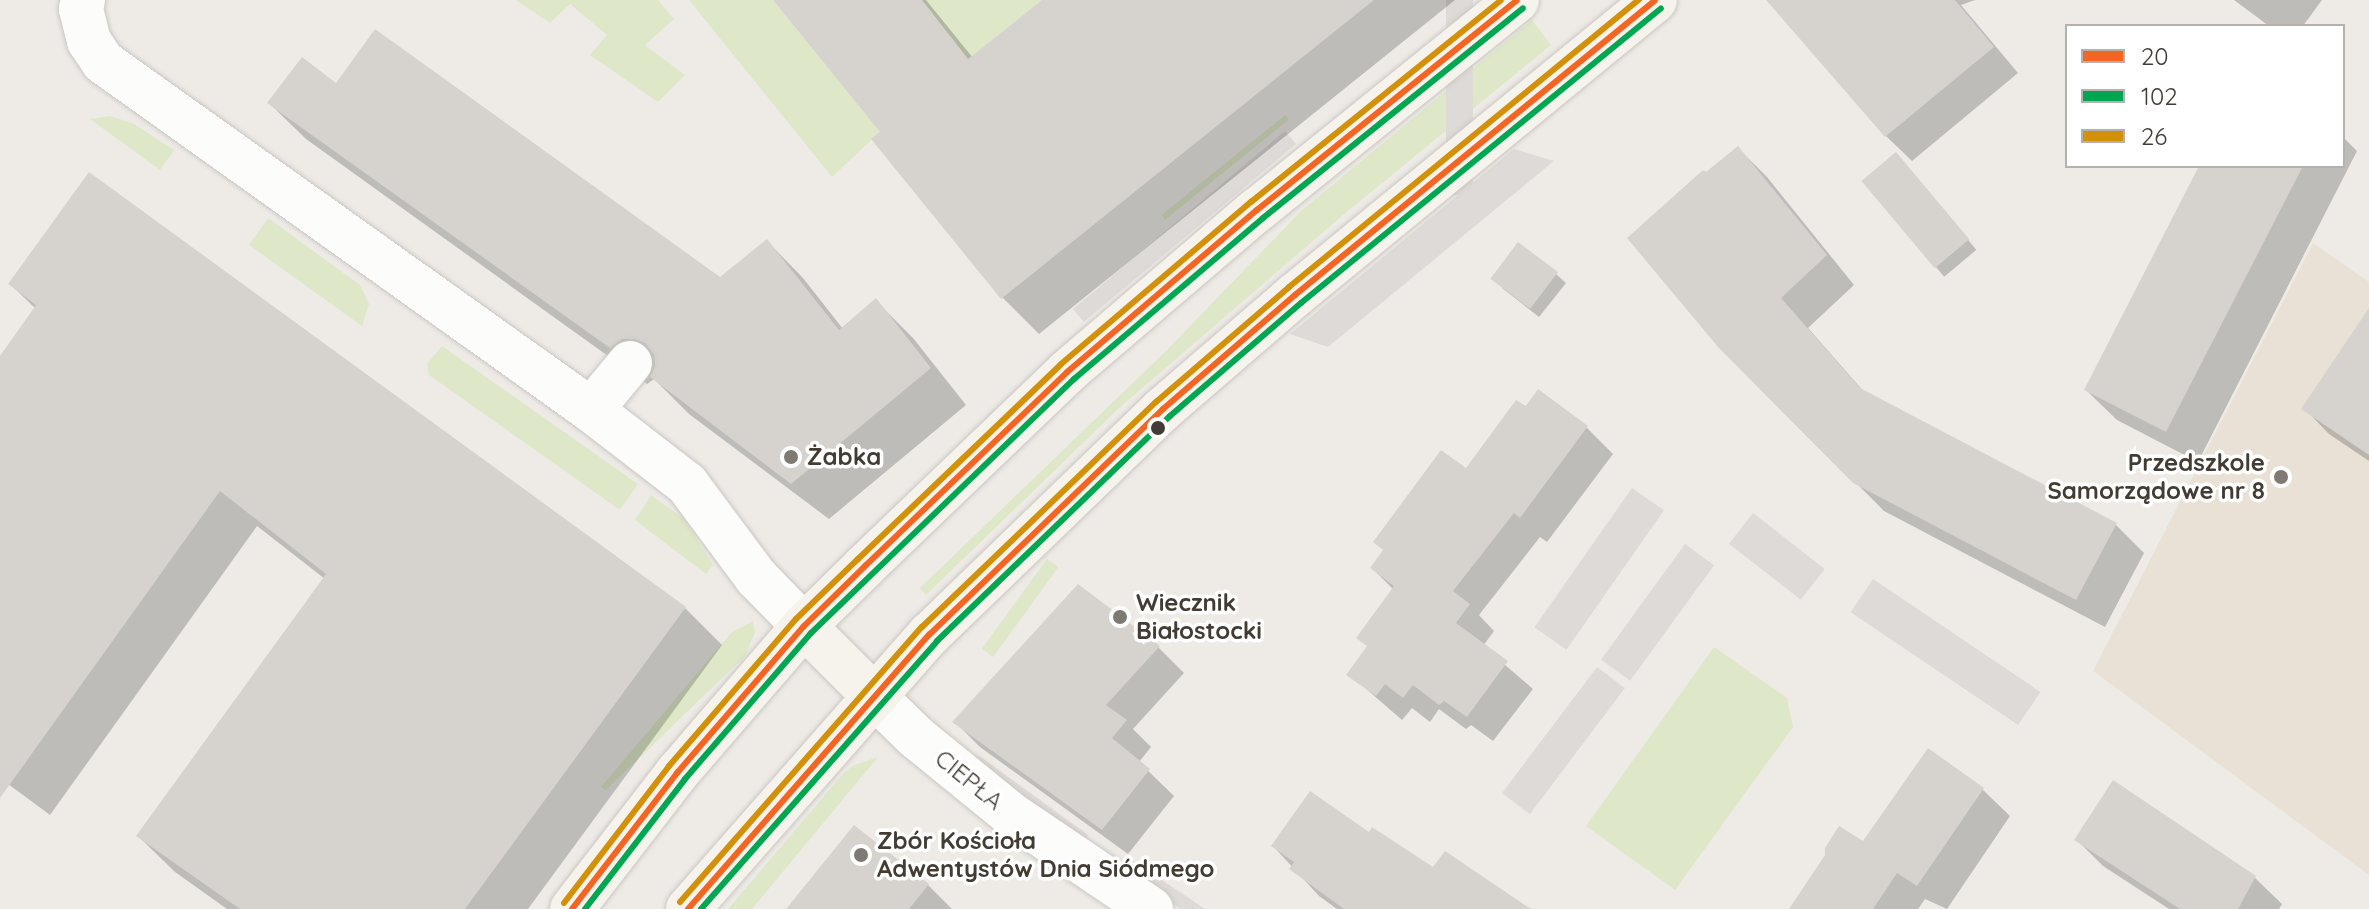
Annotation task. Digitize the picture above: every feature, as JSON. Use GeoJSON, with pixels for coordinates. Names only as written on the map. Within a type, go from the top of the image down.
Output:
{"type":"FeatureCollection","features":[{"type":"Feature","properties":{"kind":"street"},"geometry":{"type":"LineString","coordinates":[[83,0],[81,9],[89,41],[103,62],[591,410],[687,484],[756,577],[874,696]]}},
{"type":"Feature","properties":{"kind":"street"},"geometry":{"type":"LineString","coordinates":[[572,909],[677,773],[804,626],[1067,372],[1257,210],[1517,0]]}},
{"type":"Feature","properties":{"kind":"street"},"geometry":{"type":"LineString","coordinates":[[688,909],[930,634],[1163,409],[1295,295],[1655,0]]}},
{"type":"Feature","properties":{"kind":"street"},"geometry":{"type":"LineString","coordinates":[[591,410],[630,363]]}},
{"type":"Feature","properties":{"kind":"street","name":"CIEPŁA"},"geometry":{"type":"LineString","coordinates":[[874,696],[916,737],[1012,815],[1151,909]]}},
{"type":"Feature","properties":{"kind":"shaded area"},"geometry":{"type":"Polygon","coordinates":[[[1446,0],[1473,0],[1473,195],[1446,195],[1446,0]]]}},
{"type":"Feature","properties":{"kind":"shaded area"},"geometry":{"type":"Polygon","coordinates":[[[1285,131],[1296,144],[1084,322],[1073,309],[1285,131]]]}},
{"type":"Feature","properties":{"kind":"shaded area"},"geometry":{"type":"Polygon","coordinates":[[[1514,149],[1554,161],[1328,347],[1290,334],[1514,149]]]}},
{"type":"Feature","properties":{"kind":"shaded area","name":"Przedszkole Samorządowe nr 8"},"geometry":{"type":"Polygon","coordinates":[[[2313,243],[2369,282],[2369,875],[2093,671],[2313,243]]]}},
{"type":"Feature","properties":{"kind":"shaded area"},"geometry":{"type":"Polygon","coordinates":[[[1632,488],[1664,510],[1566,650],[1534,627],[1632,488]]]}},
{"type":"Feature","properties":{"kind":"shaded area"},"geometry":{"type":"Polygon","coordinates":[[[1753,513],[1825,569],[1801,600],[1729,544],[1753,513]]]}},
{"type":"Feature","properties":{"kind":"shaded area"},"geometry":{"type":"Polygon","coordinates":[[[1685,544],[1714,565],[1630,681],[1601,660],[1685,544]]]}},
{"type":"Feature","properties":{"kind":"shaded area"},"geometry":{"type":"Polygon","coordinates":[[[1873,579],[2040,692],[2018,725],[1851,612],[1873,579]]]}},
{"type":"Feature","properties":{"kind":"shaded area"},"geometry":{"type":"Polygon","coordinates":[[[1597,667],[1625,688],[1530,814],[1502,793],[1597,667]]]}},
{"type":"Feature","properties":{"kind":"shaded area"},"geometry":{"type":"Polygon","coordinates":[[[945,753],[981,757],[1088,835],[1081,845],[945,753]]]}},
{"type":"Feature","properties":{"kind":"shaded area"},"geometry":{"type":"Polygon","coordinates":[[[1131,859],[1205,909],[1181,909],[1125,871],[1131,859]]]}},
{"type":"Feature","properties":{"kind":"green space"},"geometry":{"type":"Polygon","coordinates":[[[516,0],[658,0],[674,19],[645,45],[685,75],[658,102],[590,55],[607,35],[570,4],[550,23],[516,0]]]}},
{"type":"Feature","properties":{"kind":"green space"},"geometry":{"type":"Polygon","coordinates":[[[689,0],[773,0],[880,132],[832,177],[689,0]]]}},
{"type":"Feature","properties":{"kind":"green space"},"geometry":{"type":"Polygon","coordinates":[[[922,0],[1042,0],[968,59],[922,0]]]}},
{"type":"Feature","properties":{"kind":"green space"},"geometry":{"type":"Polygon","coordinates":[[[1532,20],[1551,45],[1343,215],[1118,409],[926,595],[920,588],[1167,350],[1301,211],[1532,20]]]}},
{"type":"Feature","properties":{"kind":"green space"},"geometry":{"type":"Polygon","coordinates":[[[1285,115],[1289,120],[1165,220],[1161,215],[1285,115]]]}},
{"type":"Feature","properties":{"kind":"green space"},"geometry":{"type":"Polygon","coordinates":[[[110,116],[134,124],[174,150],[160,170],[90,119],[110,116]]]}},
{"type":"Feature","properties":{"kind":"green space"},"geometry":{"type":"Polygon","coordinates":[[[268,218],[360,285],[369,304],[362,326],[249,245],[268,218]]]}},
{"type":"Feature","properties":{"kind":"green space"},"geometry":{"type":"Polygon","coordinates":[[[442,346],[638,484],[620,510],[429,375],[427,364],[442,346]]]}},
{"type":"Feature","properties":{"kind":"green space"},"geometry":{"type":"Polygon","coordinates":[[[651,495],[684,519],[713,565],[706,574],[635,520],[651,495]]]}},
{"type":"Feature","properties":{"kind":"green space"},"geometry":{"type":"Polygon","coordinates":[[[1047,559],[1058,567],[993,657],[982,649],[1047,559]]]}},
{"type":"Feature","properties":{"kind":"green space"},"geometry":{"type":"Polygon","coordinates":[[[753,621],[755,632],[745,656],[606,790],[601,787],[732,632],[753,621]]]}},
{"type":"Feature","properties":{"kind":"green space"},"geometry":{"type":"Polygon","coordinates":[[[1714,647],[1787,698],[1793,727],[1675,890],[1586,826],[1714,647]]]}},
{"type":"Feature","properties":{"kind":"green space"},"geometry":{"type":"Polygon","coordinates":[[[878,757],[752,909],[728,909],[842,775],[852,766],[878,757]]]}},
{"type":"Feature","properties":{"kind":"building"},"geometry":{"type":"Polygon","coordinates":[[[773,0],[922,0],[968,59],[1042,0],[1374,0],[1001,299],[871,139],[880,132],[773,0]]]}},
{"type":"Feature","properties":{"kind":"building"},"geometry":{"type":"Polygon","coordinates":[[[1766,0],[1955,0],[1994,47],[1885,137],[1766,0]]]}},
{"type":"Feature","properties":{"kind":"building"},"geometry":{"type":"Polygon","coordinates":[[[375,29],[720,277],[767,239],[839,330],[876,298],[931,368],[791,484],[650,377],[655,366],[654,355],[645,343],[622,339],[610,348],[267,103],[302,57],[336,83],[375,29]]]}},
{"type":"Feature","properties":{"kind":"building"},"geometry":{"type":"Polygon","coordinates":[[[1738,146],[1827,255],[1781,298],[1860,388],[2117,523],[2076,600],[1853,483],[1718,347],[1627,238],[1703,170],[1706,172],[1738,146]]]}},
{"type":"Feature","properties":{"kind":"building"},"geometry":{"type":"Polygon","coordinates":[[[1896,152],[1969,239],[1935,268],[1862,181],[1896,152]]]}},
{"type":"Feature","properties":{"kind":"building"},"geometry":{"type":"Polygon","coordinates":[[[2198,168],[2302,168],[2166,432],[2084,390],[2198,168]]]}},
{"type":"Feature","properties":{"kind":"building"},"geometry":{"type":"Polygon","coordinates":[[[89,172],[686,607],[465,909],[240,909],[136,836],[326,574],[220,491],[0,798],[0,356],[36,305],[8,284],[89,172]]]}},
{"type":"Feature","properties":{"kind":"building"},"geometry":{"type":"Polygon","coordinates":[[[1518,242],[1558,272],[1530,309],[1490,279],[1518,242]]]}},
{"type":"Feature","properties":{"kind":"building"},"geometry":{"type":"Polygon","coordinates":[[[2369,308],[2369,455],[2301,409],[2369,308]]]}},
{"type":"Feature","properties":{"kind":"building"},"geometry":{"type":"Polygon","coordinates":[[[1538,389],[1588,426],[1520,518],[1514,513],[1453,591],[1470,604],[1456,623],[1508,661],[1467,717],[1444,701],[1439,705],[1413,685],[1403,698],[1385,684],[1376,696],[1346,675],[1367,646],[1356,638],[1394,586],[1370,568],[1383,550],[1373,542],[1441,450],[1466,468],[1516,400],[1526,406],[1538,389]]]}},
{"type":"Feature","properties":{"kind":"building"},"geometry":{"type":"Polygon","coordinates":[[[1078,584],[1160,646],[1106,705],[1127,720],[1112,738],[1150,769],[1102,830],[952,722],[1078,584]]]}},
{"type":"Feature","properties":{"kind":"building"},"geometry":{"type":"Polygon","coordinates":[[[1928,748],[1984,788],[1917,886],[1897,873],[1873,909],[1789,909],[1825,855],[1825,848],[1839,826],[1863,841],[1928,748]]]}},
{"type":"Feature","properties":{"kind":"building"},"geometry":{"type":"Polygon","coordinates":[[[2113,780],[2256,876],[2238,909],[2180,909],[2074,840],[2113,780]]]}},
{"type":"Feature","properties":{"kind":"building"},"geometry":{"type":"Polygon","coordinates":[[[1310,791],[1369,832],[1372,827],[1433,867],[1445,851],[1531,909],[1344,909],[1289,869],[1294,862],[1271,846],[1310,791]]]}},
{"type":"Feature","properties":{"kind":"building","name":"Zbór Kościoła Adwentystów Dnia Siódmego"},"geometry":{"type":"Polygon","coordinates":[[[854,825],[929,884],[909,909],[786,909],[854,825]]]}},
{"type":"Feature","properties":{"kind":"transit line","name":"26"},"geometry":{"type":"LineString","coordinates":[[564,903],[669,766],[796,619],[858,559],[1061,364],[1251,202],[1501,0]]}},
{"type":"Feature","properties":{"kind":"transit line","name":"20"},"geometry":{"type":"LineString","coordinates":[[572,909],[677,773],[804,626],[865,566],[1067,372],[1257,210],[1517,0]]}},
{"type":"Feature","properties":{"kind":"transit line","name":"26"},"geometry":{"type":"LineString","coordinates":[[680,902],[922,627],[1156,402],[1289,287],[1639,0]]}},
{"type":"Feature","properties":{"kind":"transit line","name":"20"},"geometry":{"type":"LineString","coordinates":[[688,909],[930,634],[1163,409],[1295,295],[1655,0]]}},
{"type":"Feature","properties":{"kind":"transit line","name":"102"},"geometry":{"type":"LineString","coordinates":[[585,909],[685,779],[811,633],[1074,379],[1263,218],[1523,8]]}},
{"type":"Feature","properties":{"kind":"transit line","name":"102"},"geometry":{"type":"LineString","coordinates":[[701,909],[937,641],[1170,416],[1301,303],[1661,8]]}},
{"type":"Feature","properties":{"kind":"place","name":"Żabka"},"geometry":{"type":"Point","coordinates":[791,457]}},
{"type":"Feature","properties":{"kind":"place","name":"Przedszkole Samorządowe nr 8"},"geometry":{"type":"Point","coordinates":[2281,477]}},
{"type":"Feature","properties":{"kind":"place","name":"Wiecznik Białostocki"},"geometry":{"type":"Point","coordinates":[1120,617]}},
{"type":"Feature","properties":{"kind":"place","name":"Zbór Kościoła Adwentystów Dnia Siódmego"},"geometry":{"type":"Point","coordinates":[861,855]}}]}
